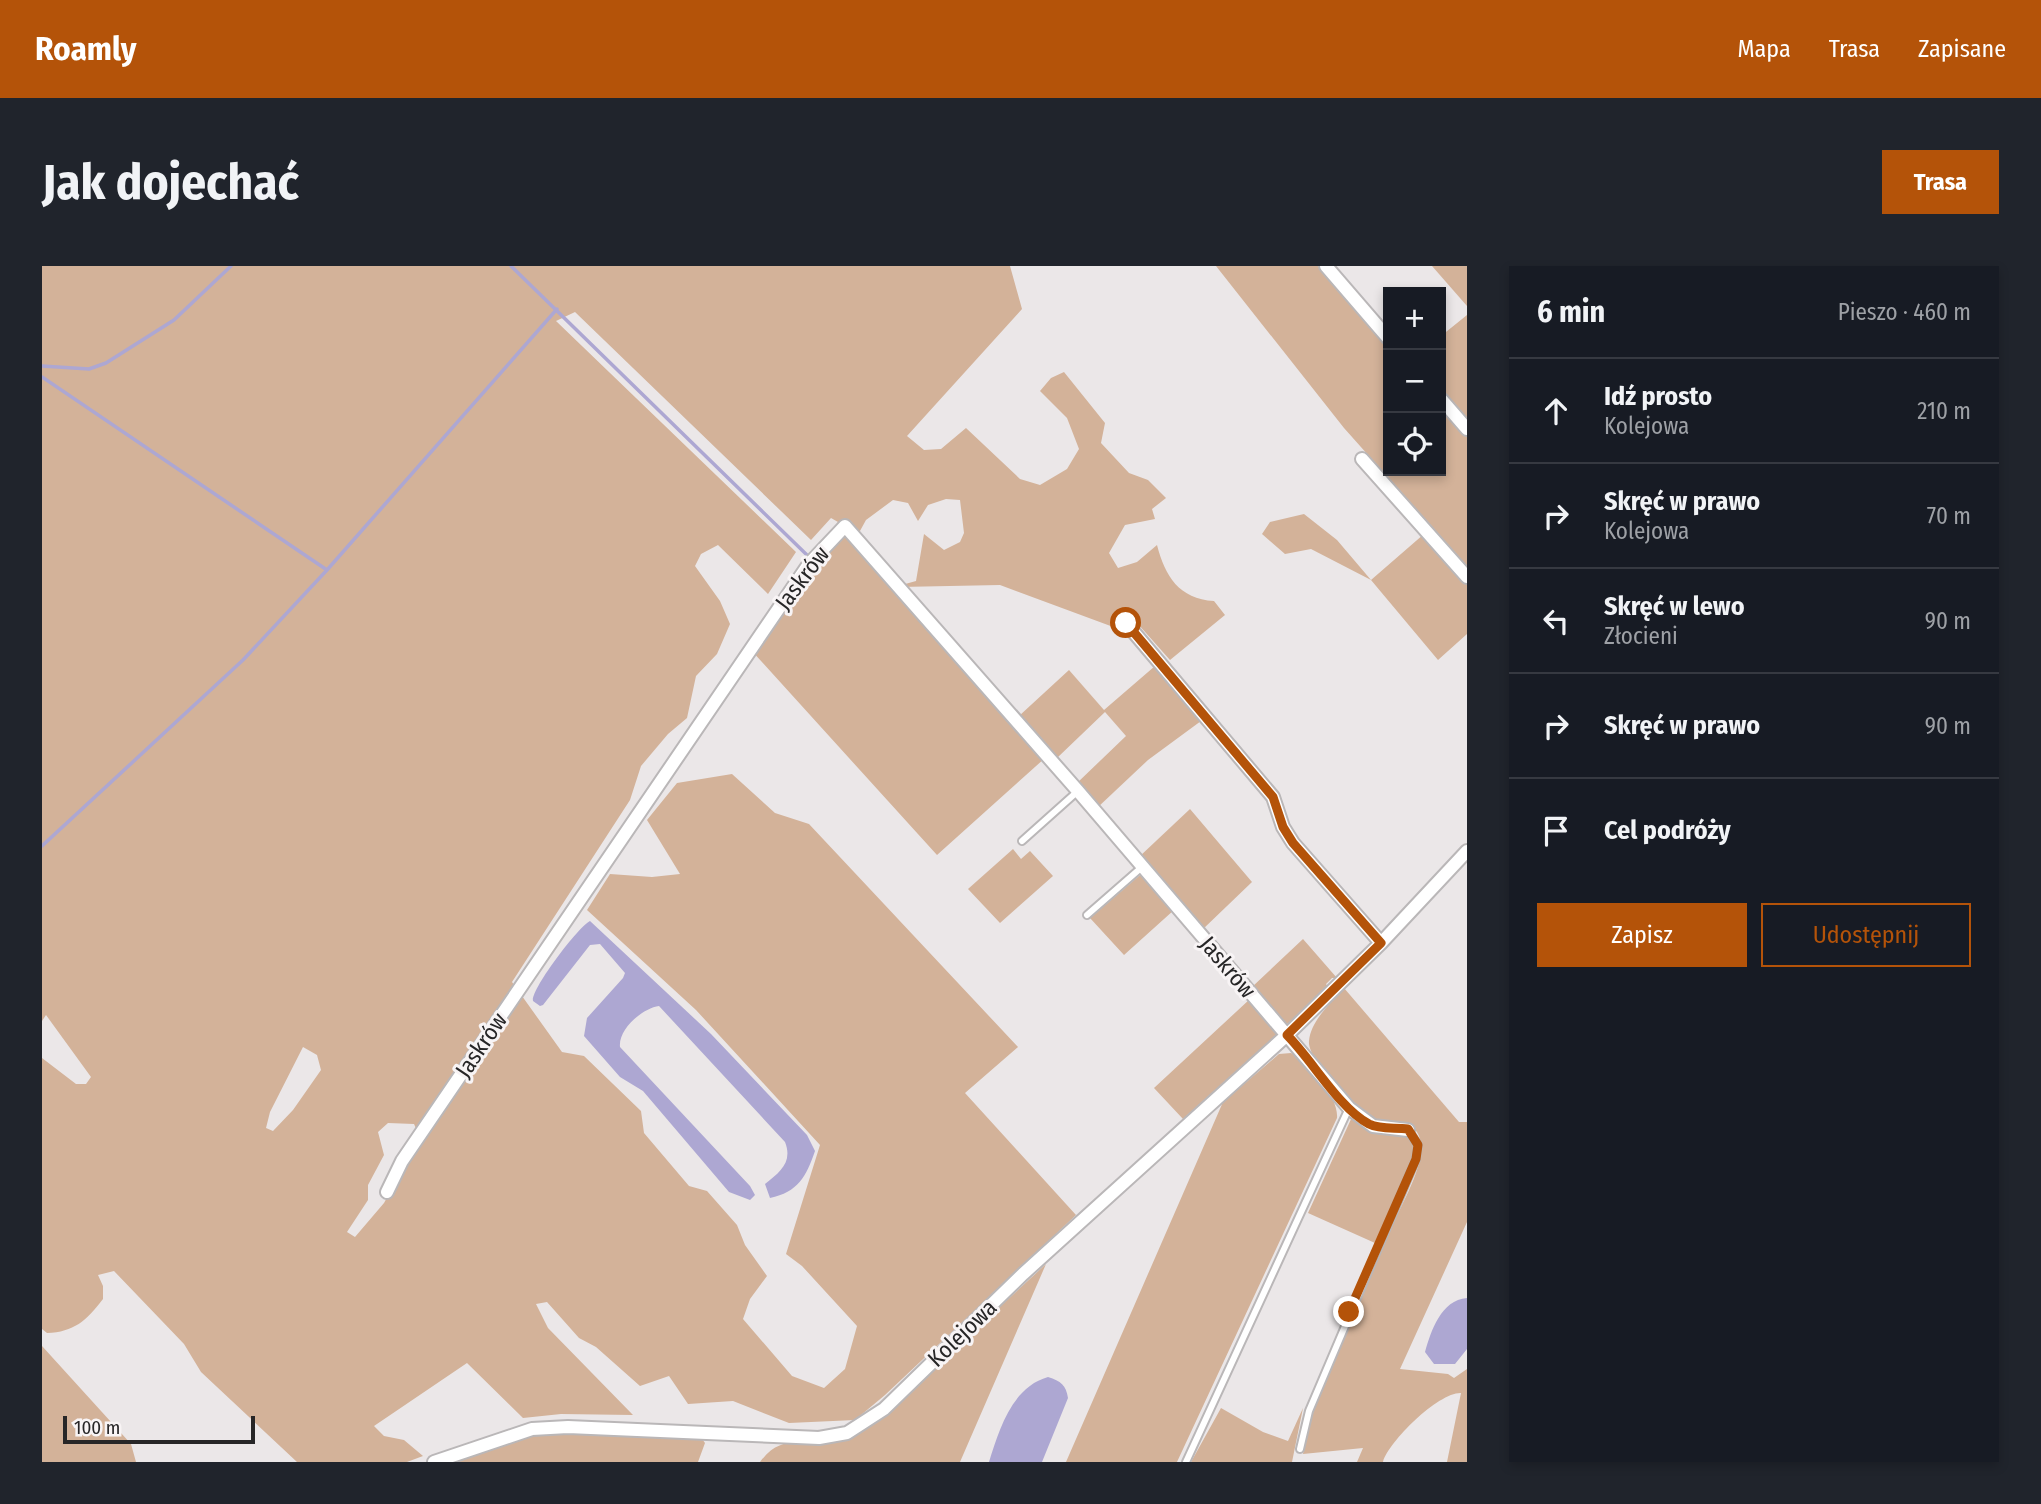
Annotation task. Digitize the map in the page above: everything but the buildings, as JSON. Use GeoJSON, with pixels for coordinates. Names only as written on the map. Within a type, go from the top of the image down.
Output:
{"type":"FeatureCollection","features":[{"type":"Feature","properties":{"kind":"street"},"geometry":{"type":"LineString","coordinates":[[1326,266],[1383,332]]}},
{"type":"Feature","properties":{"kind":"street"},"geometry":{"type":"LineString","coordinates":[[1446,405],[1467,429]]}},
{"type":"Feature","properties":{"kind":"street"},"geometry":{"type":"LineString","coordinates":[[1362,459],[1467,577]]}},
{"type":"Feature","properties":{"kind":"street","name":"Jaskrów"},"geometry":{"type":"LineString","coordinates":[[387,1192],[410,1149],[809,564],[845,526],[1078,791],[1349,1108],[1373,1126],[1408,1129]]}},
{"type":"Feature","properties":{"kind":"street"},"geometry":{"type":"LineString","coordinates":[[1126,623],[1273,797],[1283,827],[1293,843],[1381,943]]}},
{"type":"Feature","properties":{"kind":"street","name":"Kolejowa"},"geometry":{"type":"LineString","coordinates":[[433,1462],[532,1429],[568,1427],[819,1438],[856,1429],[884,1409],[1023,1274],[1287,1035],[1381,943],[1467,851]]}},
{"type":"Feature","properties":{"kind":"lane"},"geometry":{"type":"LineString","coordinates":[[1022,841],[1078,791]]}},
{"type":"Feature","properties":{"kind":"lane"},"geometry":{"type":"LineString","coordinates":[[1087,915],[1142,867]]}},
{"type":"Feature","properties":{"kind":"lane"},"geometry":{"type":"LineString","coordinates":[[1186,1462],[1349,1108]]}},
{"type":"Feature","properties":{"kind":"lane"},"geometry":{"type":"LineString","coordinates":[[1300,1448],[1309,1410],[1416,1159],[1418,1145],[1408,1129]]}},
{"type":"Feature","properties":{"kind":"shaded area"},"geometry":{"type":"Polygon","coordinates":[[[42,266],[1010,266],[1022,309],[907,436],[924,450],[941,449],[966,428],[1020,479],[1040,485],[1067,469],[1079,449],[1067,418],[1040,391],[1051,378],[1064,372],[1105,423],[1101,443],[1129,473],[1148,480],[1166,498],[1152,509],[1155,519],[1125,525],[1109,553],[1118,568],[1137,562],[1157,545],[1164,567],[1175,584],[1191,596],[1214,601],[1225,615],[1170,660],[1129,614],[1116,628],[1000,585],[899,587],[1045,758],[937,855],[751,650],[838,522],[831,518],[811,540],[575,312],[556,321],[796,552],[768,594],[718,545],[701,554],[695,566],[720,601],[730,624],[717,654],[696,676],[687,718],[668,734],[641,766],[630,800],[512,982],[562,1052],[584,1056],[641,1111],[644,1133],[689,1186],[707,1191],[737,1225],[745,1245],[767,1276],[750,1299],[743,1319],[792,1376],[824,1388],[845,1369],[857,1326],[802,1266],[786,1254],[820,1145],[696,1010],[587,910],[610,874],[652,877],[680,874],[647,820],[677,783],[732,774],[775,813],[809,824],[1018,1047],[965,1093],[1076,1215],[855,1420],[789,1423],[733,1401],[688,1404],[669,1376],[640,1386],[596,1347],[579,1338],[547,1302],[536,1304],[548,1328],[633,1415],[561,1414],[523,1418],[467,1363],[374,1426],[384,1436],[404,1440],[423,1456],[407,1462],[297,1462],[201,1372],[184,1344],[114,1271],[98,1275],[103,1286],[103,1299],[79,1324],[56,1332],[47,1333],[42,1329],[42,1058],[76,1084],[86,1084],[91,1077],[46,1015],[42,1021],[42,266]],[[946,499],[928,505],[918,521],[908,503],[893,500],[866,520],[855,540],[898,586],[916,581],[924,534],[944,550],[960,542],[964,533],[960,500],[946,499]],[[303,1047],[270,1112],[266,1128],[273,1131],[293,1110],[321,1070],[317,1055],[303,1047]],[[388,1123],[378,1132],[384,1155],[368,1185],[368,1200],[347,1232],[355,1237],[384,1203],[420,1137],[414,1124],[388,1123]]]}},
{"type":"Feature","properties":{"kind":"shaded area"},"geometry":{"type":"Polygon","coordinates":[[[1216,266],[1318,266],[1383,341],[1383,472],[1344,428],[1216,266]]]}},
{"type":"Feature","properties":{"kind":"shaded area"},"geometry":{"type":"Polygon","coordinates":[[[1432,266],[1467,266],[1467,306],[1432,266]]]}},
{"type":"Feature","properties":{"kind":"shaded area"},"geometry":{"type":"Polygon","coordinates":[[[1467,315],[1467,419],[1446,395],[1446,332],[1467,315]]]}},
{"type":"Feature","properties":{"kind":"shaded area"},"geometry":{"type":"Polygon","coordinates":[[[1446,413],[1467,437],[1467,566],[1387,476],[1446,476],[1446,413]]]}},
{"type":"Feature","properties":{"kind":"shaded area"},"geometry":{"type":"Polygon","coordinates":[[[1304,514],[1337,540],[1371,580],[1311,549],[1285,554],[1262,534],[1270,522],[1304,514]]]}},
{"type":"Feature","properties":{"kind":"shaded area"},"geometry":{"type":"Polygon","coordinates":[[[1424,534],[1467,584],[1467,634],[1438,660],[1371,580],[1424,534]]]}},
{"type":"Feature","properties":{"kind":"shaded area"},"geometry":{"type":"Polygon","coordinates":[[[1155,666],[1201,721],[1148,760],[1097,808],[1086,789],[1076,784],[1126,736],[1105,712],[1057,758],[1019,716],[1069,670],[1104,710],[1155,666]]]}},
{"type":"Feature","properties":{"kind":"shaded area"},"geometry":{"type":"Polygon","coordinates":[[[1190,809],[1252,882],[1202,930],[1139,857],[1190,809]]]}},
{"type":"Feature","properties":{"kind":"shaded area"},"geometry":{"type":"Polygon","coordinates":[[[1013,849],[1021,859],[1030,851],[1053,876],[1000,923],[968,889],[1013,849]]]}},
{"type":"Feature","properties":{"kind":"shaded area"},"geometry":{"type":"Polygon","coordinates":[[[1139,876],[1144,876],[1158,896],[1174,910],[1124,955],[1090,918],[1139,876]]]}},
{"type":"Feature","properties":{"kind":"shaded area"},"geometry":{"type":"Polygon","coordinates":[[[590,921],[711,1034],[807,1135],[815,1151],[804,1176],[788,1192],[770,1198],[765,1184],[784,1166],[787,1155],[785,1142],[659,1006],[633,1020],[623,1033],[620,1047],[750,1186],[755,1195],[750,1200],[729,1192],[643,1091],[620,1077],[584,1036],[587,1018],[625,973],[600,944],[590,945],[543,1005],[533,1001],[539,984],[556,959],[590,921]]]}},
{"type":"Feature","properties":{"kind":"shaded area"},"geometry":{"type":"Polygon","coordinates":[[[1303,939],[1337,978],[1332,978],[1326,984],[1328,987],[1291,1023],[1285,1024],[1252,987],[1303,939]]]}},
{"type":"Feature","properties":{"kind":"shaded area"},"geometry":{"type":"Polygon","coordinates":[[[1344,988],[1459,1122],[1467,1122],[1467,1222],[1400,1369],[1448,1374],[1454,1378],[1467,1369],[1467,1462],[1447,1462],[1461,1393],[1440,1400],[1416,1419],[1395,1442],[1383,1462],[1357,1462],[1363,1448],[1303,1454],[1318,1396],[1329,1368],[1410,1189],[1421,1155],[1419,1136],[1415,1130],[1402,1124],[1379,1121],[1364,1113],[1333,1083],[1310,1049],[1313,1026],[1344,988]]]}},
{"type":"Feature","properties":{"kind":"shaded area"},"geometry":{"type":"Polygon","coordinates":[[[1250,999],[1279,1033],[1183,1119],[1154,1088],[1250,999]]]}},
{"type":"Feature","properties":{"kind":"shaded area"},"geometry":{"type":"Polygon","coordinates":[[[1291,1053],[1322,1081],[1333,1100],[1337,1118],[1177,1462],[1066,1462],[1223,1102],[1279,1054],[1291,1053]]]}},
{"type":"Feature","properties":{"kind":"shaded area"},"geometry":{"type":"Polygon","coordinates":[[[1352,1117],[1401,1132],[1413,1143],[1414,1157],[1375,1243],[1308,1213],[1352,1117]]]}},
{"type":"Feature","properties":{"kind":"shaded area"},"geometry":{"type":"Polygon","coordinates":[[[1046,1264],[960,1462],[760,1462],[779,1446],[799,1442],[831,1443],[848,1438],[865,1428],[885,1413],[1046,1264]]]}},
{"type":"Feature","properties":{"kind":"shaded area"},"geometry":{"type":"Polygon","coordinates":[[[1467,1298],[1467,1349],[1455,1364],[1434,1364],[1425,1352],[1438,1318],[1450,1304],[1467,1298]]]}},
{"type":"Feature","properties":{"kind":"shaded area"},"geometry":{"type":"Polygon","coordinates":[[[42,1346],[131,1444],[136,1462],[42,1462],[42,1346]]]}},
{"type":"Feature","properties":{"kind":"shaded area"},"geometry":{"type":"Polygon","coordinates":[[[1048,1377],[1062,1384],[1068,1398],[1042,1462],[989,1462],[997,1437],[1016,1400],[1036,1382],[1048,1377]]]}},
{"type":"Feature","properties":{"kind":"shaded area"},"geometry":{"type":"Polygon","coordinates":[[[1221,1408],[1263,1432],[1288,1441],[1303,1408],[1292,1462],[1191,1462],[1221,1408]]]}},
{"type":"Feature","properties":{"kind":"shaded area"},"geometry":{"type":"Polygon","coordinates":[[[561,1429],[700,1436],[705,1443],[698,1462],[444,1462],[503,1438],[561,1429]]]}},
{"type":"Feature","properties":{"kind":"waterway"},"geometry":{"type":"LineString","coordinates":[[42,366],[89,369],[106,363],[174,320],[231,266]]}},
{"type":"Feature","properties":{"kind":"waterway"},"geometry":{"type":"LineString","coordinates":[[511,266],[808,556]]}},
{"type":"Feature","properties":{"kind":"waterway"},"geometry":{"type":"LineString","coordinates":[[42,846],[243,660],[327,570],[557,309]]}},
{"type":"Feature","properties":{"kind":"waterway"},"geometry":{"type":"LineString","coordinates":[[42,377],[327,570]]}},
{"type":"Feature","properties":{"kind":"route"},"geometry":{"type":"LineString","coordinates":[[1126,623],[1273,797],[1283,827],[1293,843],[1381,943],[1287,1035],[1307,1055],[1349,1108],[1373,1126],[1408,1129],[1418,1145],[1416,1159],[1349,1312]]}}]}
